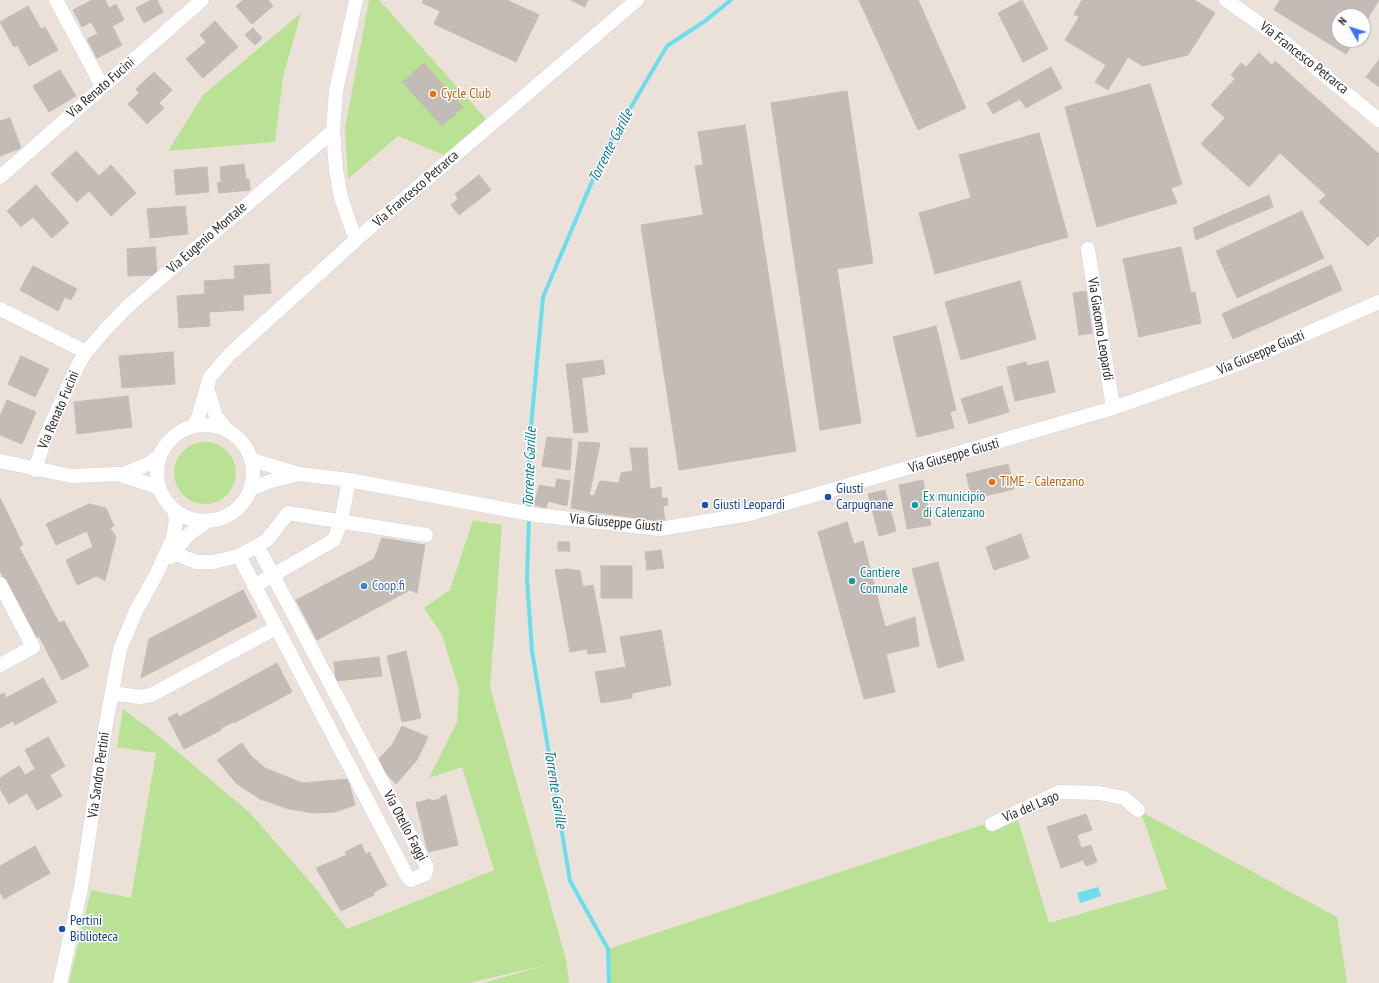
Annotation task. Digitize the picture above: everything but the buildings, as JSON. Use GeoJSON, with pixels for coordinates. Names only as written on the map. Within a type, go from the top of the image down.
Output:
{"type":"FeatureCollection","features":[{"type":"Feature","properties":{"kind":"street"},"geometry":{"type":"LineString","coordinates":[[56,0],[102,86]]}},
{"type":"Feature","properties":{"kind":"street","name":"Via Renato Fucini"},"geometry":{"type":"LineString","coordinates":[[0,177],[102,86],[202,0]]}},
{"type":"Feature","properties":{"kind":"street"},"geometry":{"type":"LineString","coordinates":[[356,0],[336,91],[333,131],[336,170],[341,198],[353,232],[358,238]]}},
{"type":"Feature","properties":{"kind":"street","name":"Via Francesco Petrarca"},"geometry":{"type":"LineString","coordinates":[[193,426],[198,418],[210,377],[229,354],[358,238],[638,0]]}},
{"type":"Feature","properties":{"kind":"street","name":"Via Francesco Petrarca"},"geometry":{"type":"LineString","coordinates":[[1226,0],[1276,35],[1379,120]]}},
{"type":"Feature","properties":{"kind":"street","name":"Via Eugenio Montale"},"geometry":{"type":"LineString","coordinates":[[86,352],[127,307],[333,131]]}},
{"type":"Feature","properties":{"kind":"street","name":"Via Giacomo Leopardi"},"geometry":{"type":"LineString","coordinates":[[1088,249],[1113,408]]}},
{"type":"Feature","properties":{"kind":"street","name":"Via Giuseppe Giusti"},"geometry":{"type":"LineString","coordinates":[[252,460],[299,474],[349,480],[536,515],[660,530],[749,514],[1113,408],[1228,368],[1379,302]]}},
{"type":"Feature","properties":{"kind":"street"},"geometry":{"type":"LineString","coordinates":[[0,309],[86,352]]}},
{"type":"Feature","properties":{"kind":"street","name":"Via Renato Fucini"},"geometry":{"type":"LineString","coordinates":[[35,470],[45,438],[77,367],[86,352]]}},
{"type":"Feature","properties":{"kind":"street"},"geometry":{"type":"LineString","coordinates":[[207,388],[216,416],[227,430],[242,443],[252,460],[253,475],[251,489],[241,506],[225,517],[206,522],[189,519],[174,511],[164,500],[158,487],[156,472],[159,456],[164,446],[172,437],[193,426],[214,425],[227,430]]}},
{"type":"Feature","properties":{"kind":"street"},"geometry":{"type":"LineString","coordinates":[[122,475],[150,463],[159,456]]}},
{"type":"Feature","properties":{"kind":"street"},"geometry":{"type":"LineString","coordinates":[[0,461],[35,470],[72,476],[122,475],[158,487]]}},
{"type":"Feature","properties":{"kind":"street","name":"Via Giuseppe Giusti"},"geometry":{"type":"LineString","coordinates":[[251,489],[271,481],[299,474]]}},
{"type":"Feature","properties":{"kind":"street"},"geometry":{"type":"LineString","coordinates":[[254,586],[274,577],[334,540],[341,522],[349,480]]}},
{"type":"Feature","properties":{"kind":"street","name":"Via Sandro Pertini"},"geometry":{"type":"LineString","coordinates":[[60,983],[81,888],[120,649],[126,630],[157,573],[173,538],[176,520],[174,511]]}},
{"type":"Feature","properties":{"kind":"street"},"geometry":{"type":"LineString","coordinates":[[174,553],[196,562],[213,562],[239,556],[258,547],[274,534],[288,513],[426,535]]}},
{"type":"Feature","properties":{"kind":"street","name":"Via Sandro Pertini"},"geometry":{"type":"LineString","coordinates":[[157,573],[188,535],[206,522]]}},
{"type":"Feature","properties":{"kind":"street","name":"Via Otello Faggi"},"geometry":{"type":"LineString","coordinates":[[239,556],[408,878],[411,880],[424,874],[427,867],[258,547]]}},
{"type":"Feature","properties":{"kind":"street"},"geometry":{"type":"LineString","coordinates":[[0,584],[33,647],[0,665]]}},
{"type":"Feature","properties":{"kind":"street"},"geometry":{"type":"LineString","coordinates":[[112,693],[140,697],[151,695],[276,628]]}},
{"type":"Feature","properties":{"kind":"street"},"geometry":{"type":"LineString","coordinates":[[298,668],[316,659]]}},
{"type":"Feature","properties":{"kind":"street","name":"Via del Lago"},"geometry":{"type":"LineString","coordinates":[[992,824],[1059,792],[1099,793],[1124,798],[1138,810]]}},
{"type":"Feature","properties":{"kind":"green space"},"geometry":{"type":"Polygon","coordinates":[[[369,0],[379,0],[486,119],[446,156],[398,136],[348,179],[345,128],[369,0]]]}},
{"type":"Feature","properties":{"kind":"green space"},"geometry":{"type":"Polygon","coordinates":[[[301,13],[283,77],[275,142],[168,151],[203,95],[301,13]]]}},
{"type":"Feature","properties":{"kind":"green space"},"geometry":{"type":"Polygon","coordinates":[[[205,442],[217,445],[227,451],[233,461],[236,473],[233,485],[227,495],[217,501],[205,504],[193,501],[183,495],[177,485],[174,473],[177,461],[183,451],[193,445],[205,442]]]}},
{"type":"Feature","properties":{"kind":"green space"},"geometry":{"type":"Polygon","coordinates":[[[473,520],[502,525],[490,687],[566,960],[569,983],[483,983],[550,964],[469,983],[69,983],[91,890],[131,898],[156,753],[117,747],[123,709],[154,732],[250,813],[312,884],[347,929],[494,870],[462,767],[429,778],[457,722],[459,689],[442,635],[424,608],[450,590],[473,520]]]}},
{"type":"Feature","properties":{"kind":"green space"},"geometry":{"type":"Polygon","coordinates":[[[1138,810],[1337,917],[1347,983],[611,983],[608,949],[1006,817],[1017,817],[1049,923],[1167,889],[1144,821],[1138,810]]]}},
{"type":"Feature","properties":{"kind":"water"},"geometry":{"type":"Polygon","coordinates":[[[1098,887],[1101,896],[1080,903],[1077,893],[1098,887]]]}},
{"type":"Feature","properties":{"kind":"waterway","name":"Torrente Garille"},"geometry":{"type":"LineString","coordinates":[[529,510],[530,437],[543,297],[605,151],[667,46],[705,21],[731,0]]}},
{"type":"Feature","properties":{"kind":"waterway","name":"Torrente Garille"},"geometry":{"type":"LineString","coordinates":[[529,517],[527,579],[532,651],[570,881],[608,949],[609,983]]}},
{"type":"Feature","properties":{"kind":"place","name":"Cycle Club"},"geometry":{"type":"Point","coordinates":[433,94]}},
{"type":"Feature","properties":{"kind":"place","name":"TIME - Calenzano"},"geometry":{"type":"Point","coordinates":[992,482]}},
{"type":"Feature","properties":{"kind":"place","name":"Giusti Carpugnane"},"geometry":{"type":"Point","coordinates":[828,497]}},
{"type":"Feature","properties":{"kind":"place","name":"Giusti Leopardi"},"geometry":{"type":"Point","coordinates":[705,505]}},
{"type":"Feature","properties":{"kind":"place","name":"Ex municipio di Calenzano"},"geometry":{"type":"Point","coordinates":[915,505]}},
{"type":"Feature","properties":{"kind":"place","name":"Cantiere Comunale"},"geometry":{"type":"Point","coordinates":[852,581]}},
{"type":"Feature","properties":{"kind":"place","name":"Coop.fi"},"geometry":{"type":"Point","coordinates":[364,586]}},
{"type":"Feature","properties":{"kind":"place","name":"Pertini Biblioteca"},"geometry":{"type":"Point","coordinates":[62,929]}}]}
